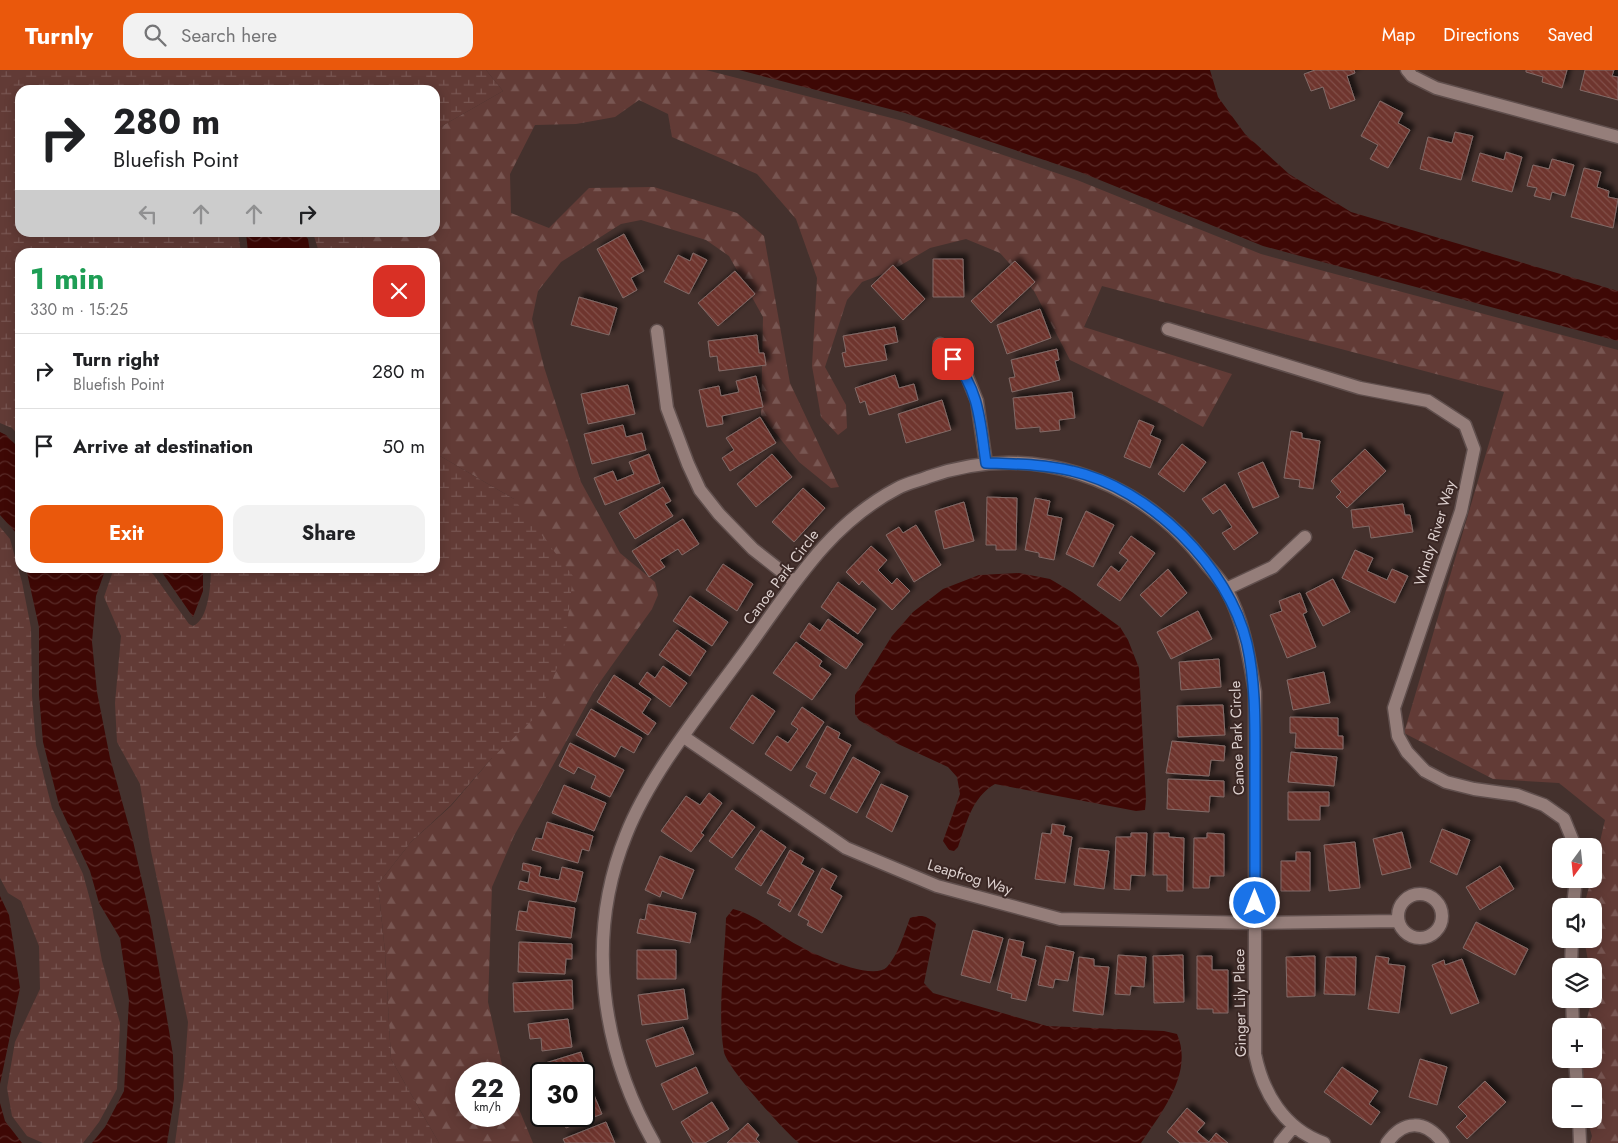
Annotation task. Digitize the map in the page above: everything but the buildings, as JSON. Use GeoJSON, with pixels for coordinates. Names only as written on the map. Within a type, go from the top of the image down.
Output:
{"type":"FeatureCollection","features":[{"type":"Feature","properties":{"kind":"street"},"geometry":{"type":"LineString","coordinates":[[1407,70],[1412,76],[1436,88],[1618,136]]}},
{"type":"Feature","properties":{"kind":"street","name":"Windy River Way"},"geometry":{"type":"LineString","coordinates":[[1168,329],[1360,388],[1428,401],[1465,425],[1474,449],[1468,482],[1461,510],[1394,708],[1398,736],[1407,752],[1425,771],[1446,782],[1474,789],[1517,795],[1558,813],[1569,828],[1572,838]]}},
{"type":"Feature","properties":{"kind":"street"},"geometry":{"type":"LineString","coordinates":[[657,331],[667,408],[700,490],[719,514],[753,549],[795,582]]}},
{"type":"Feature","properties":{"kind":"street"},"geometry":{"type":"LineString","coordinates":[[940,344],[966,374],[977,401],[986,463]]}},
{"type":"Feature","properties":{"kind":"street","name":"Canoe Park Circle"},"geometry":{"type":"LineString","coordinates":[[654,1143],[627,1091],[610,1031],[602,977],[604,922],[614,871],[626,834],[646,795],[684,737],[822,546],[854,516],[899,487],[947,471],[986,463],[1033,464],[1074,471],[1109,484],[1148,506],[1184,536],[1226,589],[1246,642],[1255,692],[1255,923]]}},
{"type":"Feature","properties":{"kind":"street"},"geometry":{"type":"LineString","coordinates":[[1226,589],[1273,566],[1306,537]]}},
{"type":"Feature","properties":{"kind":"street","name":"Leapfrog Way"},"geometry":{"type":"LineString","coordinates":[[684,737],[846,848],[937,886],[1060,919],[1255,923],[1398,921]]}},
{"type":"Feature","properties":{"kind":"street","name":"Ginger Lily Place"},"geometry":{"type":"LineString","coordinates":[[1255,923],[1254,1054],[1260,1079],[1274,1105],[1294,1126],[1315,1140],[1324,1143]]}},
{"type":"Feature","properties":{"kind":"street"},"geometry":{"type":"LineString","coordinates":[[1387,1143],[1400,1129],[1410,1125],[1425,1128],[1442,1143]]}},
{"type":"Feature","properties":{"kind":"street"},"geometry":{"type":"LineString","coordinates":[[1280,1143],[1294,1126]]}},
{"type":"Feature","properties":{"kind":"street"},"geometry":{"type":"LineString","coordinates":[[1579,1128],[1580,1143]]}},
{"type":"Feature","properties":{"kind":"green space"},"geometry":{"type":"Polygon","coordinates":[[[0,70],[486,70],[503,91],[440,127],[440,85],[15,85],[15,237],[239,237],[240,248],[15,248],[15,431],[0,423],[0,70]]]}},
{"type":"Feature","properties":{"kind":"green space"},"geometry":{"type":"Polygon","coordinates":[[[486,70],[706,70],[903,121],[1077,180],[1261,254],[1618,350],[1618,1143],[1590,1143],[1592,1136],[1590,1128],[1602,1128],[1602,1078],[1581,1078],[1579,1068],[1602,1068],[1602,1018],[1587,1018],[1590,1008],[1602,1008],[1602,958],[1588,958],[1586,948],[1602,948],[1602,898],[1586,898],[1589,888],[1602,888],[1601,838],[1605,820],[1559,783],[1493,779],[1404,733],[1504,392],[1102,286],[1084,327],[1232,374],[1203,427],[1163,405],[1070,360],[1034,291],[1000,253],[966,239],[930,248],[891,271],[862,282],[847,300],[825,367],[846,405],[847,428],[838,435],[821,417],[812,366],[817,278],[796,219],[757,174],[672,137],[668,114],[639,100],[615,117],[576,124],[535,125],[510,174],[511,213],[549,228],[589,188],[654,187],[737,213],[764,236],[790,383],[839,487],[831,488],[799,462],[761,415],[763,317],[729,256],[706,240],[641,220],[621,224],[561,262],[538,291],[532,319],[544,367],[581,482],[620,553],[655,582],[658,595],[652,609],[595,689],[514,836],[492,887],[488,1002],[501,1062],[455,1062],[455,1127],[520,1127],[520,1112],[533,1143],[439,1143],[391,1059],[385,952],[378,884],[411,842],[451,806],[492,758],[514,499],[440,456],[440,248],[361,248],[363,237],[440,237],[440,127],[503,91],[486,70]]]}},
{"type":"Feature","properties":{"kind":"green space"},"geometry":{"type":"Polygon","coordinates":[[[314,237],[363,237],[361,248],[318,248],[314,237]]]}},
{"type":"Feature","properties":{"kind":"green space"},"geometry":{"type":"Polygon","coordinates":[[[440,456],[514,499],[573,576],[564,649],[540,713],[492,758],[451,805],[411,842],[378,884],[385,952],[391,1059],[439,1143],[175,1143],[184,1078],[188,1022],[151,851],[140,784],[117,742],[115,703],[121,636],[104,597],[112,573],[152,573],[189,624],[193,626],[203,616],[210,591],[211,573],[440,573],[440,456]]]}},
{"type":"Feature","properties":{"kind":"green space"},"geometry":{"type":"Polygon","coordinates":[[[0,527],[10,539],[15,557],[15,573],[19,573],[31,628],[32,696],[36,745],[52,808],[83,874],[92,907],[102,961],[120,1023],[117,1089],[99,1122],[83,1143],[43,1143],[27,1136],[12,1116],[7,1088],[15,1042],[40,989],[39,946],[21,901],[8,893],[0,878],[0,527]]]}},
{"type":"Feature","properties":{"kind":"water"},"geometry":{"type":"Polygon","coordinates":[[[739,70],[1210,70],[1218,97],[1245,134],[1289,174],[1351,212],[1618,291],[1618,341],[1263,246],[1080,172],[905,113],[739,70]]]}},
{"type":"Feature","properties":{"kind":"water"},"geometry":{"type":"Polygon","coordinates":[[[246,237],[306,237],[309,248],[248,248],[246,237]]]}},
{"type":"Feature","properties":{"kind":"water"},"geometry":{"type":"Polygon","coordinates":[[[0,432],[15,444],[15,532],[0,515],[0,432]]]}},
{"type":"Feature","properties":{"kind":"water"},"geometry":{"type":"Polygon","coordinates":[[[27,573],[104,573],[96,596],[92,642],[97,692],[110,758],[133,841],[150,916],[173,1055],[174,1099],[167,1143],[92,1143],[105,1127],[124,1091],[129,1000],[120,938],[99,903],[90,871],[59,805],[43,742],[39,695],[39,627],[27,573]]]}},
{"type":"Feature","properties":{"kind":"water"},"geometry":{"type":"Polygon","coordinates":[[[162,573],[203,573],[203,591],[193,617],[162,573]]]}},
{"type":"Feature","properties":{"kind":"water"},"geometry":{"type":"Polygon","coordinates":[[[1019,573],[1050,579],[1072,592],[1120,627],[1128,640],[1139,668],[1145,810],[1136,811],[995,784],[987,789],[975,804],[967,820],[958,847],[954,851],[949,850],[943,841],[960,794],[957,777],[948,767],[898,744],[859,720],[855,714],[855,695],[892,636],[913,612],[943,589],[979,575],[1019,573]]]}},
{"type":"Feature","properties":{"kind":"water"},"geometry":{"type":"Polygon","coordinates":[[[0,896],[9,915],[20,988],[0,1084],[0,896]]]}},
{"type":"Feature","properties":{"kind":"water"},"geometry":{"type":"Polygon","coordinates":[[[733,909],[755,918],[796,944],[822,957],[867,971],[879,971],[887,967],[898,950],[910,918],[921,916],[927,918],[936,924],[924,983],[933,993],[1047,1026],[1164,1031],[1177,1034],[1181,1049],[1181,1063],[1173,1092],[1166,1106],[1141,1143],[799,1143],[769,1113],[745,1085],[727,1060],[724,1052],[721,1003],[726,918],[733,909]]]}},
{"type":"Feature","properties":{"kind":"water"},"geometry":{"type":"Polygon","coordinates":[[[0,1103],[5,1121],[22,1143],[0,1143],[0,1103]]]}},
{"type":"Feature","properties":{"kind":"route"},"geometry":{"type":"LineString","coordinates":[[953,359],[966,374],[977,401],[986,463],[1033,464],[1074,471],[1109,484],[1148,506],[1184,536],[1226,589],[1246,642],[1255,692],[1255,903]]}}]}
